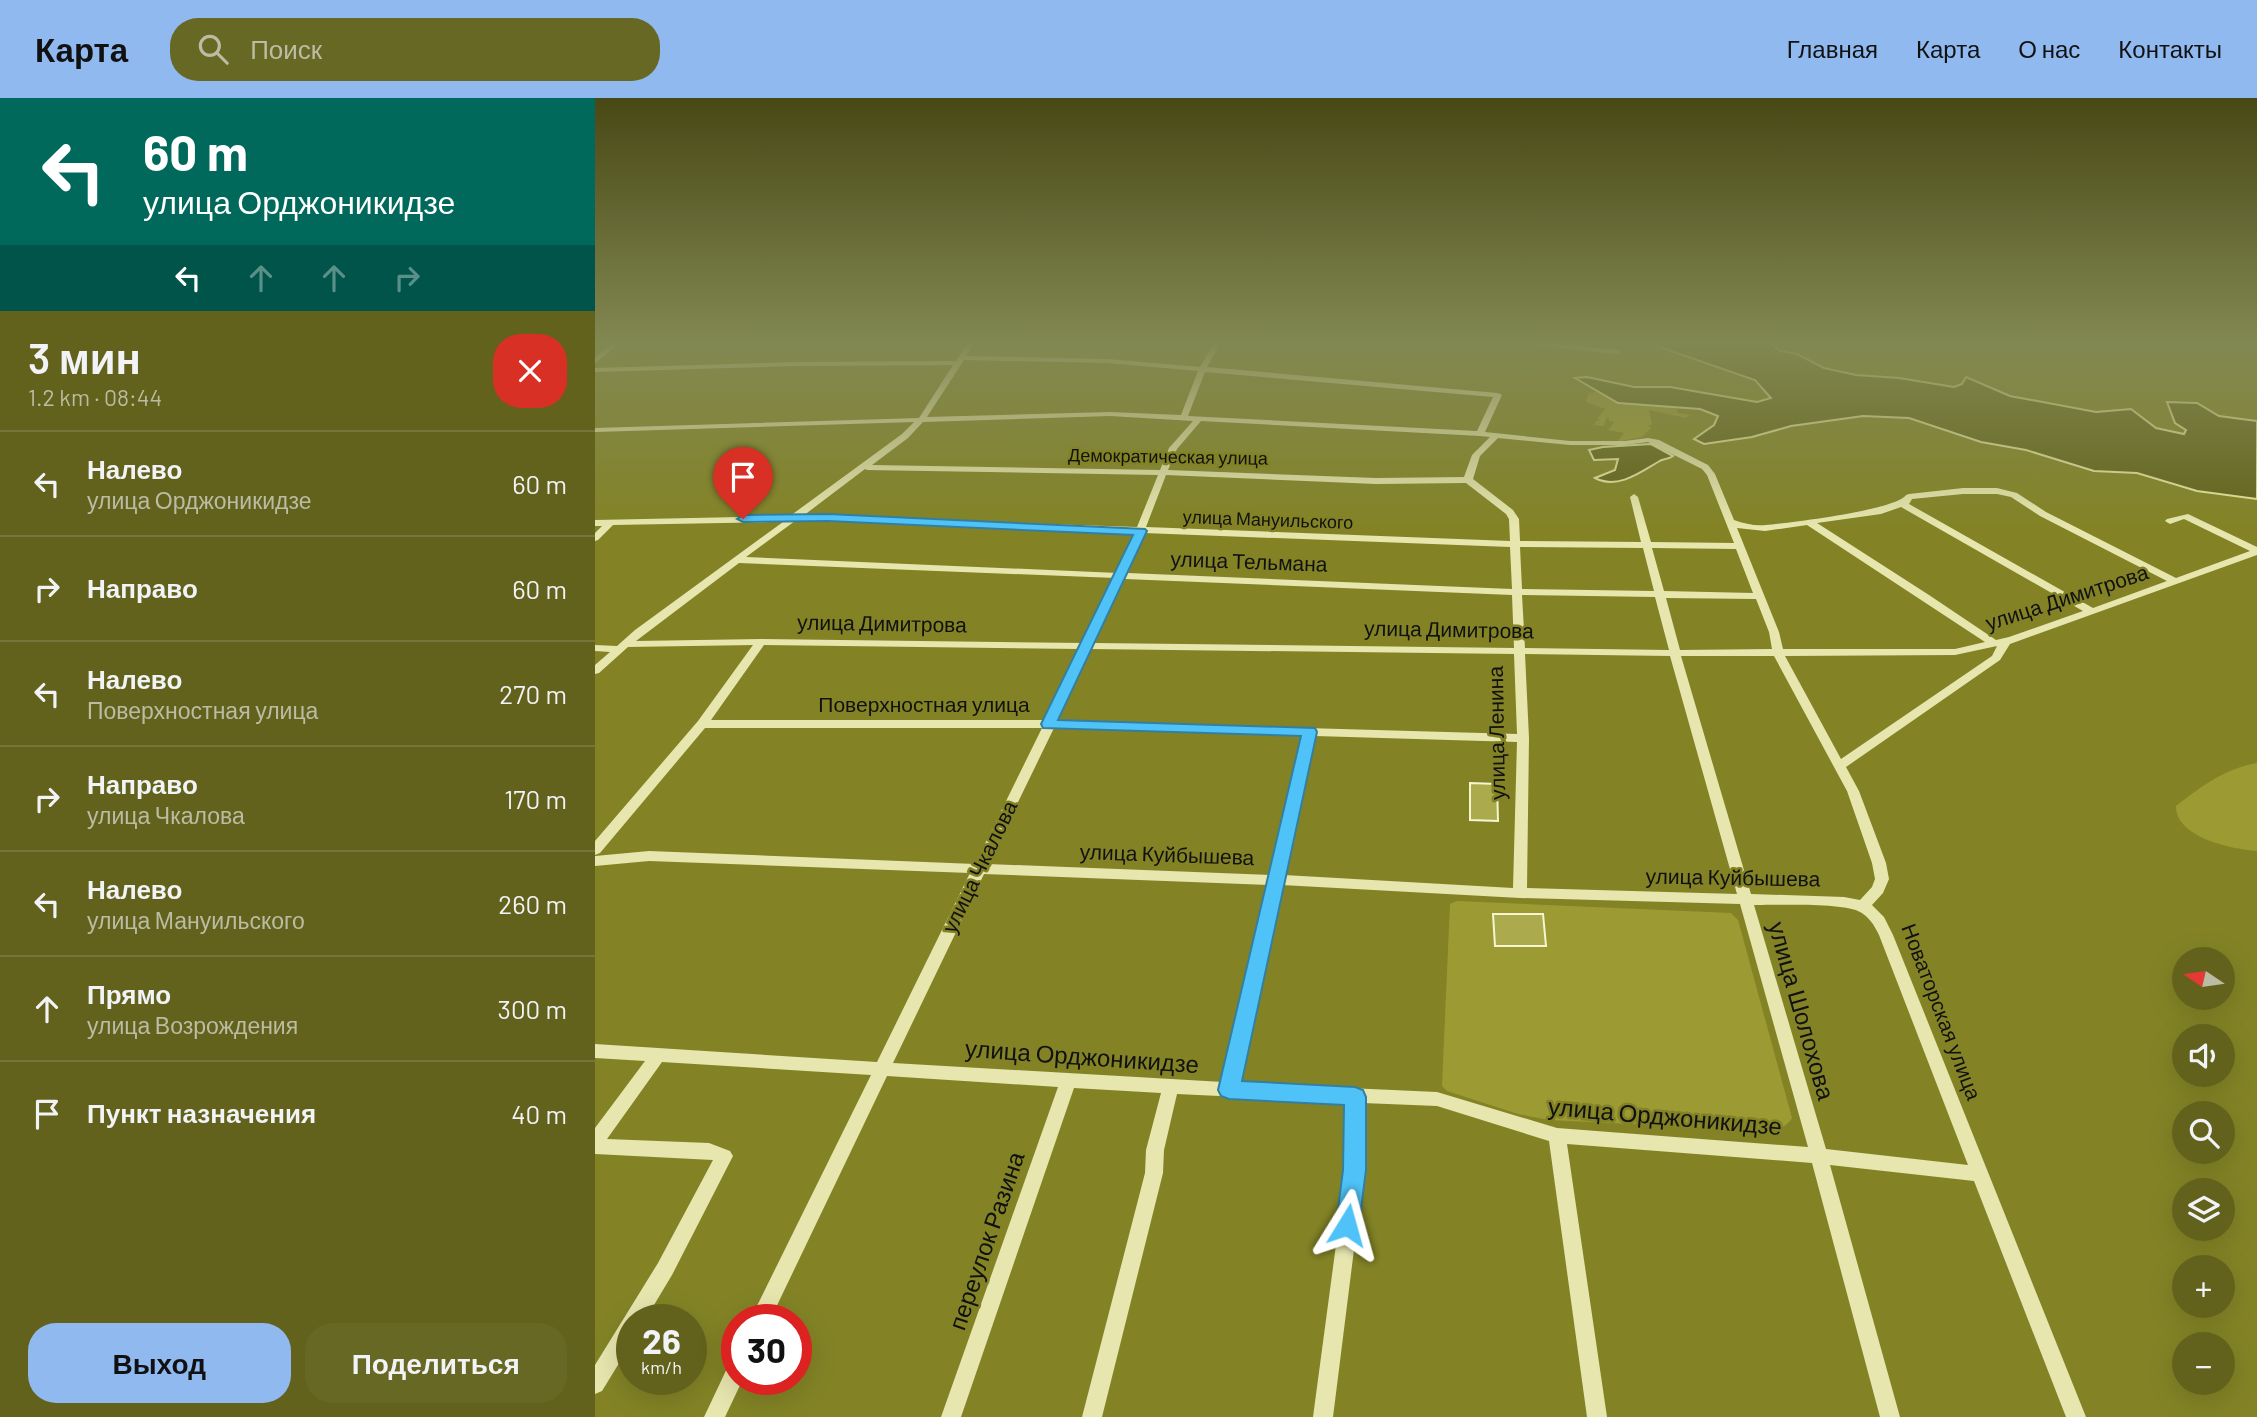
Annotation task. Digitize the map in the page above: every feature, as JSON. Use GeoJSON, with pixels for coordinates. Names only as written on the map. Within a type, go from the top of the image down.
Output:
{"type":"FeatureCollection","features":[{"type":"Feature","properties":{"kind":"street"},"geometry":{"type":"LineString","coordinates":[[595,671],[621,646],[867,467],[905,436],[922,419],[932,404]]}},
{"type":"Feature","properties":{"kind":"street"},"geometry":{"type":"LineString","coordinates":[[1184,417],[1189,404]]}},
{"type":"Feature","properties":{"kind":"street"},"geometry":{"type":"LineString","coordinates":[[1480,434],[1494,404]]}},
{"type":"Feature","properties":{"kind":"street"},"geometry":{"type":"LineString","coordinates":[[595,430],[1054,414],[1184,417],[1480,434],[1587,444],[1648,440],[1705,467],[1711,474],[1774,632],[1778,653],[1853,791],[1881,870],[1882,879],[1878,889],[1863,906]]}},
{"type":"Feature","properties":{"kind":"street","name":"улица Чкалова"},"geometry":{"type":"LineString","coordinates":[[768,1304],[1121,577],[1173,448],[1201,418]]}},
{"type":"Feature","properties":{"kind":"street"},"geometry":{"type":"LineString","coordinates":[[1468,480],[1476,455],[1496,436]]}},
{"type":"Feature","properties":{"kind":"street","name":"Демократическая улица"},"geometry":{"type":"LineString","coordinates":[[867,467],[1376,481],[1468,480]]}},
{"type":"Feature","properties":{"kind":"street","name":"улица Ленина"},"geometry":{"type":"LineString","coordinates":[[1468,480],[1510,512],[1514,519],[1523,738],[1520,893]]}},
{"type":"Feature","properties":{"kind":"street"},"geometry":{"type":"LineString","coordinates":[[1731,522],[1743,527],[1765,528],[1881,511],[1903,503],[1909,497],[1963,491],[1997,491],[2014,495],[2043,514],[2177,582]]}},
{"type":"Feature","properties":{"kind":"street","name":"улица Шолохова"},"geometry":{"type":"LineString","coordinates":[[1634,497],[1675,653],[1819,1156],[1890,1417]]}},
{"type":"Feature","properties":{"kind":"street"},"geometry":{"type":"LineString","coordinates":[[1903,503],[2093,612]]}},
{"type":"Feature","properties":{"kind":"street"},"geometry":{"type":"LineString","coordinates":[[2170,521],[2185,516],[2257,552]]}},
{"type":"Feature","properties":{"kind":"street","name":"улица Мануильского"},"geometry":{"type":"LineString","coordinates":[[595,523],[796,517],[1515,544],[1740,545]]}},
{"type":"Feature","properties":{"kind":"street"},"geometry":{"type":"LineString","coordinates":[[595,538],[611,522]]}},
{"type":"Feature","properties":{"kind":"street"},"geometry":{"type":"LineString","coordinates":[[1809,522],[1906,586],[2000,643],[1996,658],[1839,766]]}},
{"type":"Feature","properties":{"kind":"street","name":"улица Димитрова"},"geometry":{"type":"LineString","coordinates":[[595,648],[761,642],[1675,653],[1955,652],[2000,643],[2257,552]]}},
{"type":"Feature","properties":{"kind":"street","name":"улица Тельмана"},"geometry":{"type":"LineString","coordinates":[[738,560],[1516,592],[1759,596]]}},
{"type":"Feature","properties":{"kind":"street"},"geometry":{"type":"LineString","coordinates":[[595,850],[702,724],[761,642]]}},
{"type":"Feature","properties":{"kind":"street","name":"Поверхностная улица"},"geometry":{"type":"LineString","coordinates":[[702,724],[1048,724],[1523,738]]}},
{"type":"Feature","properties":{"kind":"street"},"geometry":{"type":"LineString","coordinates":[[1229,1090],[1310,732]]}},
{"type":"Feature","properties":{"kind":"street","name":"улица Куйбышева"},"geometry":{"type":"LineString","coordinates":[[595,862],[649,856],[1277,880],[1520,893],[1844,902],[1863,906]]}},
{"type":"Feature","properties":{"kind":"street","name":"Новаторская улица"},"geometry":{"type":"LineString","coordinates":[[1863,906],[1879,918],[1887,934],[2076,1417]]}},
{"type":"Feature","properties":{"kind":"street","name":"улица Орджоникидзе"},"geometry":{"type":"LineString","coordinates":[[595,1051],[1171,1087],[1437,1100],[1557,1136],[1819,1156],[1979,1174]]}},
{"type":"Feature","properties":{"kind":"street"},"geometry":{"type":"LineString","coordinates":[[595,1144],[658,1055]]}},
{"type":"Feature","properties":{"kind":"street","name":"переулок Разина"},"geometry":{"type":"LineString","coordinates":[[951,1417],[1069,1080]]}},
{"type":"Feature","properties":{"kind":"street"},"geometry":{"type":"LineString","coordinates":[[1092,1417],[1154,1174],[1155,1150],[1171,1087]]}},
{"type":"Feature","properties":{"kind":"street"},"geometry":{"type":"LineString","coordinates":[[1323,1417],[1355,1170],[1355,1097]]}},
{"type":"Feature","properties":{"kind":"street"},"geometry":{"type":"LineString","coordinates":[[1557,1136],[1597,1417]]}},
{"type":"Feature","properties":{"kind":"street"},"geometry":{"type":"LineString","coordinates":[[595,1144],[709,1151],[724,1156],[644,1304]]}},
{"type":"Feature","properties":{"kind":"street"},"geometry":{"type":"LineString","coordinates":[[595,1384],[616,1350]]}},
{"type":"Feature","properties":{"kind":"street"},"geometry":{"type":"LineString","coordinates":[[714,1417],[725,1395]]}},
{"type":"Feature","properties":{"kind":"shaded area"},"geometry":{"type":"Polygon","coordinates":[[[1590,404],[1676,408],[1678,413],[1690,415],[1686,418],[1649,410],[1652,425],[1648,425],[1651,428],[1642,437],[1617,442],[1624,433],[1608,430],[1614,422],[1609,421],[1609,418],[1606,418],[1604,426],[1594,425],[1596,421],[1600,421],[1597,419],[1605,409],[1590,404]]]}},
{"type":"Feature","properties":{"kind":"shaded area"},"geometry":{"type":"Polygon","coordinates":[[[1626,404],[2051,404],[2096,412],[2131,409],[2156,428],[2184,434],[2186,430],[2175,423],[2168,404],[2198,404],[2219,416],[2257,421],[2257,499],[2197,491],[2137,473],[2094,471],[2026,450],[1981,442],[1909,418],[1863,416],[1791,426],[1752,437],[1704,444],[1694,439],[1714,425],[1718,416],[1700,409],[1626,404]]]}},
{"type":"Feature","properties":{"kind":"shaded area"},"geometry":{"type":"Polygon","coordinates":[[[1651,444],[1673,456],[1620,481],[1595,478],[1615,470],[1618,459],[1594,460],[1589,450],[1651,444]]]}},
{"type":"Feature","properties":{"kind":"shaded area"},"geometry":{"type":"Polygon","coordinates":[[[2257,763],[2257,851],[2207,840],[2195,834],[2178,817],[2176,806],[2204,785],[2224,774],[2257,763]]]}},
{"type":"Feature","properties":{"kind":"shaded area"},"geometry":{"type":"Polygon","coordinates":[[[1457,901],[1731,913],[1738,920],[1792,1118],[1781,1128],[1772,1130],[1549,1120],[1518,1114],[1447,1091],[1442,1086],[1450,904],[1457,901]]]}},
{"type":"Feature","properties":{"kind":"building"},"geometry":{"type":"Polygon","coordinates":[[[1470,783],[1497,784],[1498,821],[1470,820],[1470,783]]]}},
{"type":"Feature","properties":{"kind":"building"},"geometry":{"type":"Polygon","coordinates":[[[1493,914],[1543,914],[1546,946],[1495,946],[1493,914]]]}},
{"type":"Feature","properties":{"kind":"route"},"geometry":{"type":"LineString","coordinates":[[743,519],[796,517],[1141,531],[1048,724],[1310,732],[1229,1090],[1355,1097],[1355,1170],[1347,1225]]}}]}
